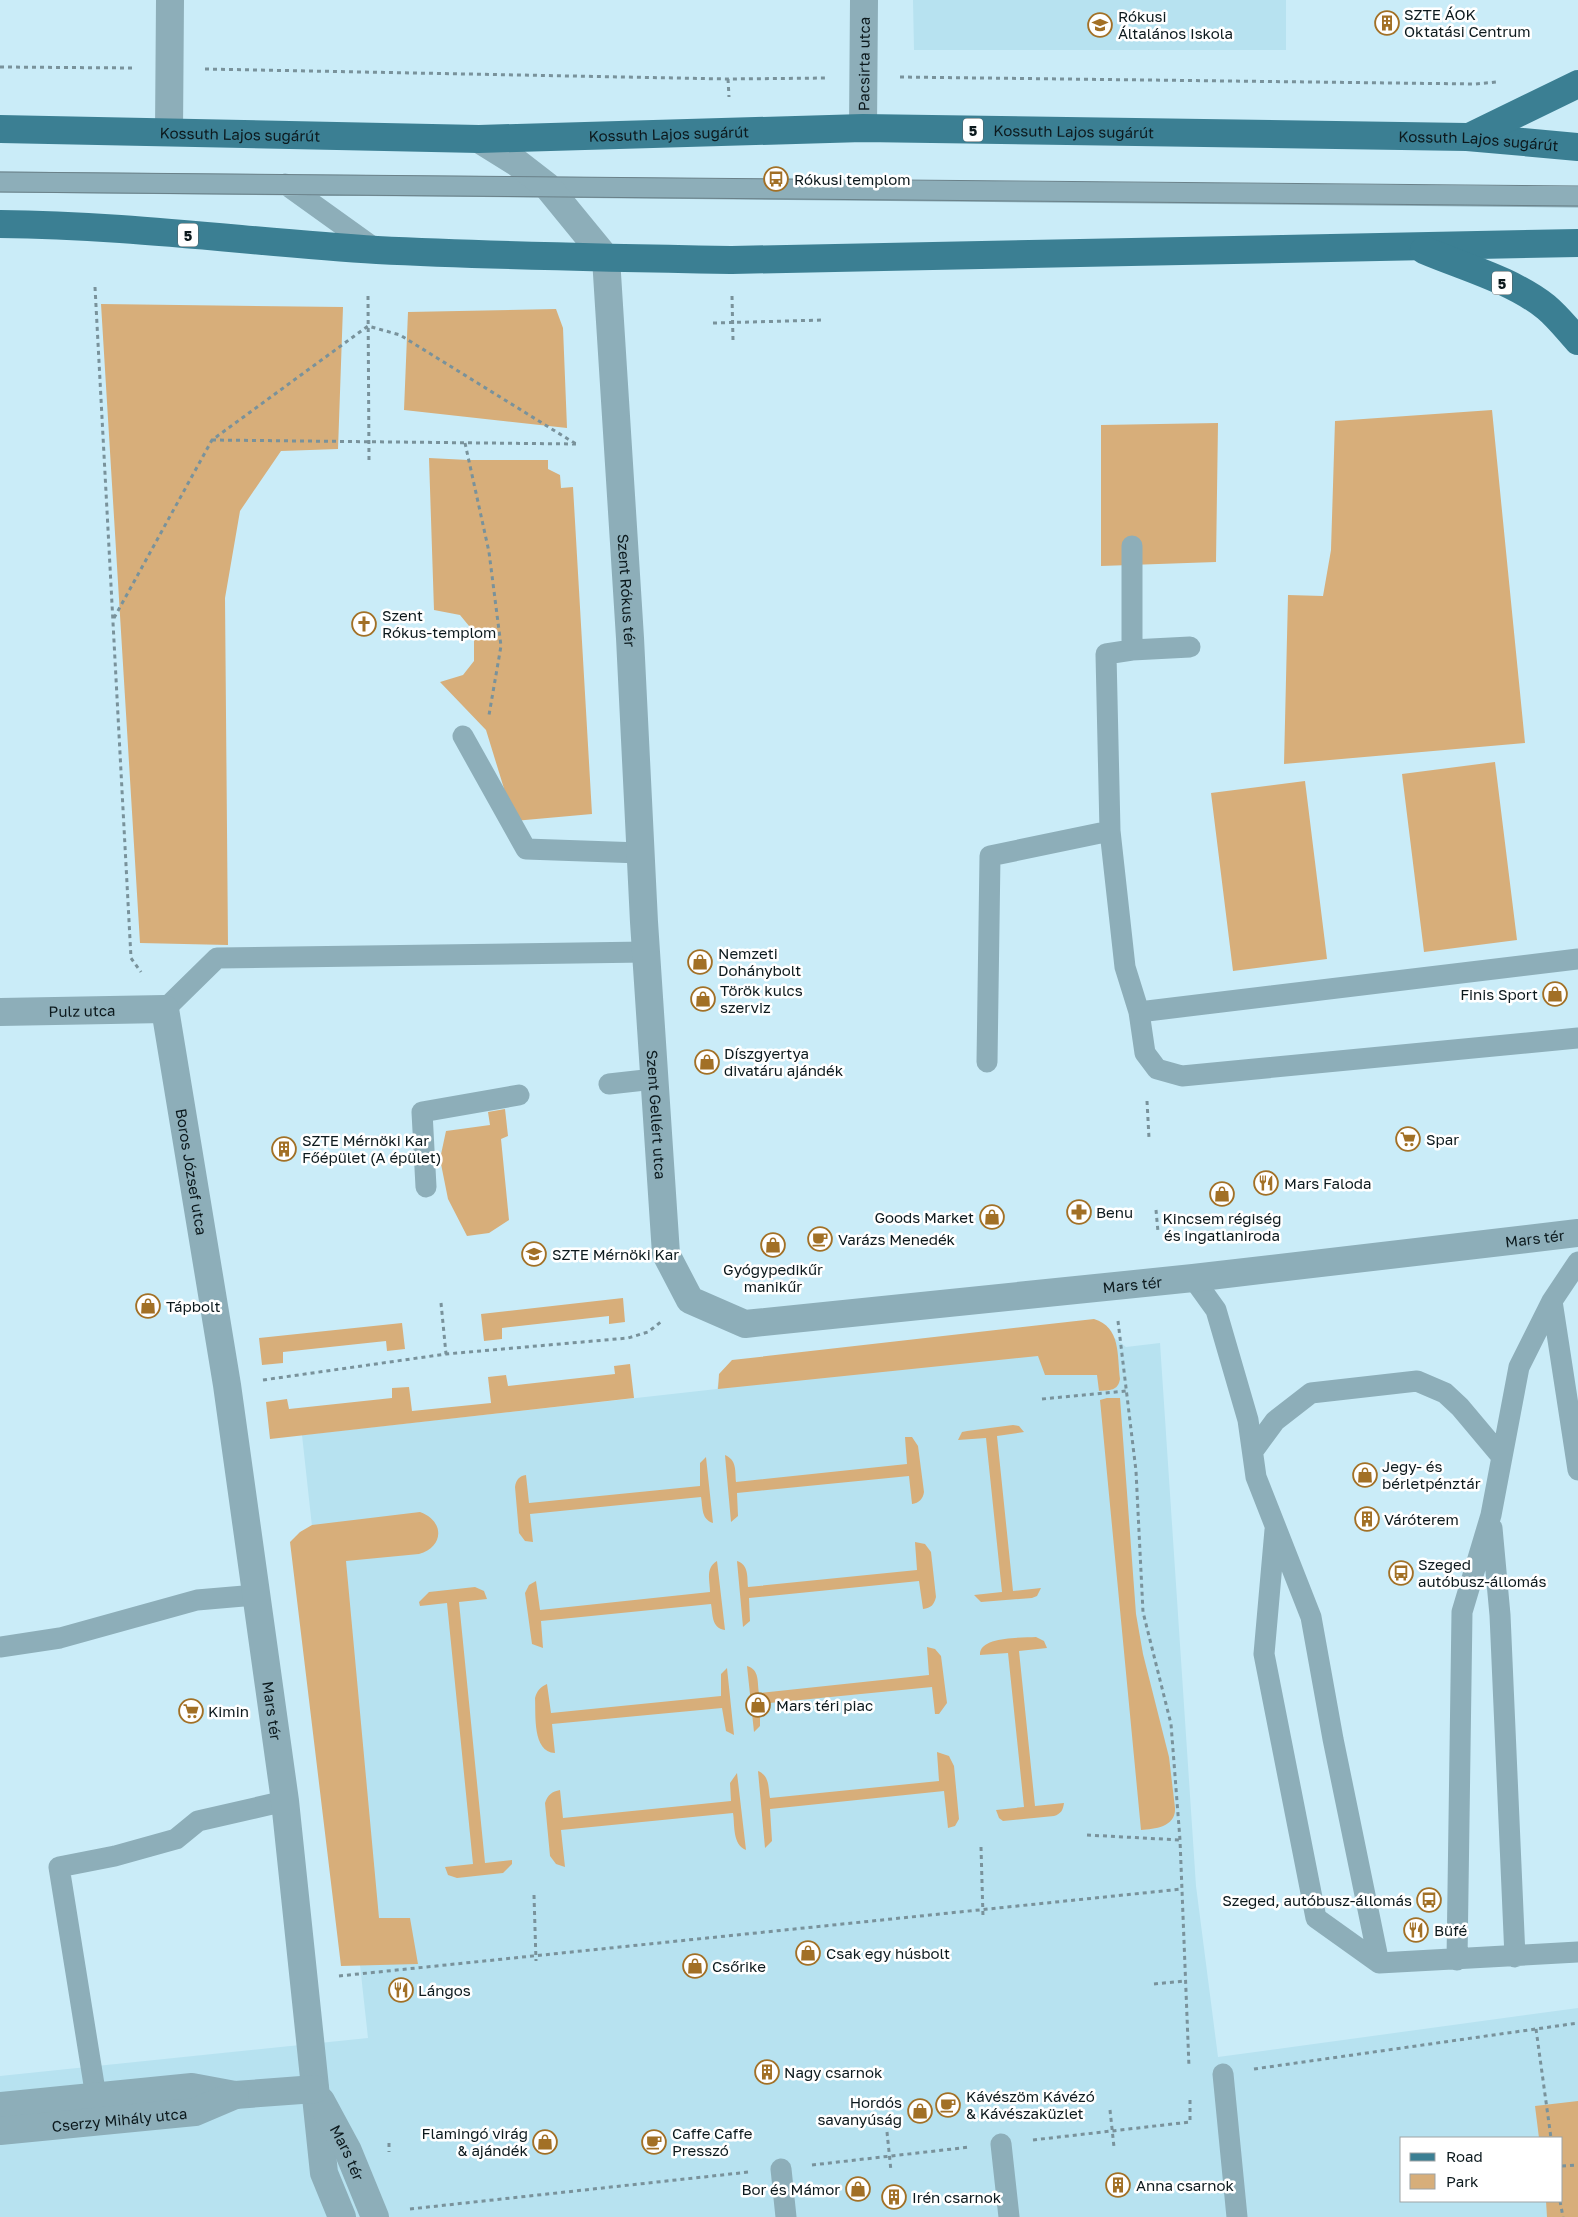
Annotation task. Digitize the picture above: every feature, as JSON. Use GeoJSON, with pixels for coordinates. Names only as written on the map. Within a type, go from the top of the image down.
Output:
{"type":"FeatureCollection","features":[{"type":"Feature","properties":{"kind":"main road"},"geometry":{"type":"LineString","coordinates":[[1467,137],[1578,84]]}},
{"type":"Feature","properties":{"kind":"main road","name":"Kossuth Lajos sugárút"},"geometry":{"type":"LineString","coordinates":[[0,129],[169,131],[479,139],[863,128],[1467,137],[1578,147]]}},
{"type":"Feature","properties":{"kind":"main road","name":"5"},"geometry":{"type":"LineString","coordinates":[[0,224],[66,224],[377,250],[606,258],[732,260],[1578,243]]}},
{"type":"Feature","properties":{"kind":"main road","name":"5"},"geometry":{"type":"LineString","coordinates":[[1413,246],[1499,281],[1531,297],[1547,308],[1578,341]]}},
{"type":"Feature","properties":{"kind":"street"},"geometry":{"type":"LineString","coordinates":[[169,131],[170,0]]}},
{"type":"Feature","properties":{"kind":"street","name":"Pacsirta utca"},"geometry":{"type":"LineString","coordinates":[[863,128],[864,0]]}},
{"type":"Feature","properties":{"kind":"street"},"geometry":{"type":"LineString","coordinates":[[479,139],[516,162],[547,186],[606,258]]}},
{"type":"Feature","properties":{"kind":"street","name":"Szent Rókus tér"},"geometry":{"type":"LineString","coordinates":[[606,258],[630,638],[644,922]]}},
{"type":"Feature","properties":{"kind":"street","name":"Szent Gellért utca"},"geometry":{"type":"LineString","coordinates":[[644,922],[666,1254],[690,1300]]}},
{"type":"Feature","properties":{"kind":"street","name":"Pulz utca"},"geometry":{"type":"LineString","coordinates":[[0,1012],[165,1008]]}},
{"type":"Feature","properties":{"kind":"street","name":"Boros József utca"},"geometry":{"type":"LineString","coordinates":[[165,1008],[220,1334]]}},
{"type":"Feature","properties":{"kind":"street","name":"Mars tér"},"geometry":{"type":"LineString","coordinates":[[690,1300],[745,1324],[1193,1278],[1578,1232]]}},
{"type":"Feature","properties":{"kind":"street","name":"Mars tér"},"geometry":{"type":"LineString","coordinates":[[220,1334],[285,1801],[324,2173],[342,2217]]}},
{"type":"Feature","properties":{"kind":"street","name":"Cserzy Mihály utca"},"geometry":{"type":"LineString","coordinates":[[0,2106],[192,2087],[235,2095],[315,2089]]}},
{"type":"Feature","properties":{"kind":"street","name":"Mars tér"},"geometry":{"type":"LineString","coordinates":[[315,2089],[348,2151],[375,2217]]}},
{"type":"Feature","properties":{"kind":"street","name":"Cserzy Mihály utca"},"geometry":{"type":"LineString","coordinates":[[0,2132],[195,2112],[235,2095]]}},
{"type":"Feature","properties":{"kind":"lane"},"geometry":{"type":"LineString","coordinates":[[0,182],[1578,197]]}},
{"type":"Feature","properties":{"kind":"lane"},"geometry":{"type":"LineString","coordinates":[[286,184],[377,250]]}},
{"type":"Feature","properties":{"kind":"lane"},"geometry":{"type":"LineString","coordinates":[[1132,546],[1132,650]]}},
{"type":"Feature","properties":{"kind":"lane"},"geometry":{"type":"LineString","coordinates":[[1190,647],[1132,650],[1106,654],[1110,831],[1125,967],[1139,1012],[1145,1053],[1158,1069],[1182,1076],[1578,1038]]}},
{"type":"Feature","properties":{"kind":"lane"},"geometry":{"type":"LineString","coordinates":[[463,736],[526,849],[640,853]]}},
{"type":"Feature","properties":{"kind":"lane"},"geometry":{"type":"LineString","coordinates":[[987,1062],[990,856],[1110,831]]}},
{"type":"Feature","properties":{"kind":"lane"},"geometry":{"type":"LineString","coordinates":[[165,1008],[217,958],[646,952]]}},
{"type":"Feature","properties":{"kind":"lane"},"geometry":{"type":"LineString","coordinates":[[1139,1012],[1578,959]]}},
{"type":"Feature","properties":{"kind":"lane"},"geometry":{"type":"LineString","coordinates":[[609,1084],[654,1079]]}},
{"type":"Feature","properties":{"kind":"lane"},"geometry":{"type":"LineString","coordinates":[[426,1187],[422,1112],[519,1095]]}},
{"type":"Feature","properties":{"kind":"lane"},"geometry":{"type":"LineString","coordinates":[[1457,1960],[1462,1612],[1491,1515],[1519,1367],[1552,1301],[1578,1262]]}},
{"type":"Feature","properties":{"kind":"lane"},"geometry":{"type":"LineString","coordinates":[[1193,1278],[1216,1310],[1248,1420],[1256,1476],[1311,1617],[1333,1739],[1380,1963]]}},
{"type":"Feature","properties":{"kind":"lane"},"geometry":{"type":"LineString","coordinates":[[1552,1301],[1578,1470]]}},
{"type":"Feature","properties":{"kind":"lane"},"geometry":{"type":"LineString","coordinates":[[1253,1451],[1275,1421],[1310,1393],[1417,1382],[1445,1394],[1460,1407],[1502,1457]]}},
{"type":"Feature","properties":{"kind":"lane"},"geometry":{"type":"LineString","coordinates":[[1491,1515],[1500,1616],[1515,1957]]}},
{"type":"Feature","properties":{"kind":"lane"},"geometry":{"type":"LineString","coordinates":[[1276,1525],[1264,1654],[1316,1918],[1380,1963],[1578,1952]]}},
{"type":"Feature","properties":{"kind":"lane"},"geometry":{"type":"LineString","coordinates":[[0,1647],[60,1638],[197,1600],[256,1595]]}},
{"type":"Feature","properties":{"kind":"lane"},"geometry":{"type":"LineString","coordinates":[[96,2097],[59,1867],[115,1856],[176,1839],[198,1821],[285,1801]]}},
{"type":"Feature","properties":{"kind":"lane"},"geometry":{"type":"LineString","coordinates":[[1223,2074],[1237,2217]]}},
{"type":"Feature","properties":{"kind":"lane"},"geometry":{"type":"LineString","coordinates":[[1002,2144],[1009,2217]]}},
{"type":"Feature","properties":{"kind":"lane"},"geometry":{"type":"LineString","coordinates":[[781,2169],[786,2217]]}},
{"type":"Feature","properties":{"kind":"path"},"geometry":{"type":"LineString","coordinates":[[0,68],[169,69],[728,79],[863,77],[1475,84],[1504,82]]}},
{"type":"Feature","properties":{"kind":"path"},"geometry":{"type":"LineString","coordinates":[[95,287],[131,958],[165,1008]]}},
{"type":"Feature","properties":{"kind":"path"},"geometry":{"type":"LineString","coordinates":[[732,295],[733,340]]}},
{"type":"Feature","properties":{"kind":"path"},"geometry":{"type":"LineString","coordinates":[[368,296],[369,460]]}},
{"type":"Feature","properties":{"kind":"path"},"geometry":{"type":"LineString","coordinates":[[713,323],[824,320]]}},
{"type":"Feature","properties":{"kind":"path"},"geometry":{"type":"LineString","coordinates":[[114,618],[212,440],[368,326]]}},
{"type":"Feature","properties":{"kind":"path"},"geometry":{"type":"LineString","coordinates":[[212,440],[576,444],[400,335],[368,326]]}},
{"type":"Feature","properties":{"kind":"path"},"geometry":{"type":"LineString","coordinates":[[465,443],[489,552],[501,646],[486,730],[477,762]]}},
{"type":"Feature","properties":{"kind":"path"},"geometry":{"type":"LineString","coordinates":[[1156,1210],[1158,1232]]}},
{"type":"Feature","properties":{"kind":"path"},"geometry":{"type":"LineString","coordinates":[[1114,1286],[1136,1471],[1142,1612],[1171,1724],[1180,1840],[1190,2078],[1578,2023]]}},
{"type":"Feature","properties":{"kind":"path"},"geometry":{"type":"LineString","coordinates":[[228,1385],[446,1354],[628,1338],[648,1332],[690,1300]]}},
{"type":"Feature","properties":{"kind":"path"},"geometry":{"type":"LineString","coordinates":[[441,1303],[446,1354]]}},
{"type":"Feature","properties":{"kind":"path"},"geometry":{"type":"LineString","coordinates":[[1042,1399],[1126,1391]]}},
{"type":"Feature","properties":{"kind":"path"},"geometry":{"type":"LineString","coordinates":[[1087,1835],[1180,1840]]}},
{"type":"Feature","properties":{"kind":"path"},"geometry":{"type":"LineString","coordinates":[[981,1846],[983,1917]]}},
{"type":"Feature","properties":{"kind":"path"},"geometry":{"type":"LineString","coordinates":[[304,1981],[362,1972],[1182,1889]]}},
{"type":"Feature","properties":{"kind":"path"},"geometry":{"type":"LineString","coordinates":[[534,1895],[536,1961]]}},
{"type":"Feature","properties":{"kind":"path"},"geometry":{"type":"LineString","coordinates":[[1154,1984],[1185,1981]]}},
{"type":"Feature","properties":{"kind":"path"},"geometry":{"type":"LineString","coordinates":[[1536,2029],[1551,2137]]}},
{"type":"Feature","properties":{"kind":"path"},"geometry":{"type":"LineString","coordinates":[[1110,2110],[1114,2147]]}},
{"type":"Feature","properties":{"kind":"path"},"geometry":{"type":"LineString","coordinates":[[887,2132],[891,2171]]}},
{"type":"Feature","properties":{"kind":"path"},"geometry":{"type":"LineString","coordinates":[[1563,2166],[1578,2165]]}},
{"type":"Feature","properties":{"kind":"path"},"geometry":{"type":"LineString","coordinates":[[1560,2202],[1563,2217]]}},
{"type":"Feature","properties":{"kind":"shaded area","name":"Rókusi Általános Iskola"},"geometry":{"type":"Polygon","coordinates":[[[913,0],[1286,0],[1286,50],[914,50],[913,0]]]}},
{"type":"Feature","properties":{"kind":"shaded area","name":"Mars téri piac"},"geometry":{"type":"Polygon","coordinates":[[[1113,1337],[1126,1347],[1160,1343],[1196,1886],[1218,2057],[1578,2008],[1578,2217],[0,2217],[0,2076],[368,2038],[302,1435],[717,1389],[720,1378],[1113,1337]]]}},
{"type":"Feature","properties":{"kind":"green space"},"geometry":{"type":"Polygon","coordinates":[[[101,304],[343,307],[338,449],[281,451],[240,511],[225,598],[228,945],[140,943],[101,304]]]}},
{"type":"Feature","properties":{"kind":"green space"},"geometry":{"type":"Polygon","coordinates":[[[556,309],[563,328],[567,428],[404,410],[408,312],[556,309]]]}},
{"type":"Feature","properties":{"kind":"green space"},"geometry":{"type":"Polygon","coordinates":[[[1492,410],[1525,743],[1284,764],[1288,595],[1323,596],[1331,550],[1335,421],[1492,410]]]}},
{"type":"Feature","properties":{"kind":"green space"},"geometry":{"type":"Polygon","coordinates":[[[1218,423],[1216,562],[1101,566],[1101,425],[1218,423]]]}},
{"type":"Feature","properties":{"kind":"green space"},"geometry":{"type":"Polygon","coordinates":[[[429,458],[548,460],[548,469],[560,475],[561,488],[573,487],[592,814],[514,821],[486,730],[440,682],[463,675],[474,661],[474,632],[460,615],[434,610],[429,458]]]}},
{"type":"Feature","properties":{"kind":"green space"},"geometry":{"type":"Polygon","coordinates":[[[1495,762],[1517,940],[1424,952],[1402,774],[1495,762]]]}},
{"type":"Feature","properties":{"kind":"green space"},"geometry":{"type":"Polygon","coordinates":[[[1305,781],[1327,959],[1233,971],[1211,793],[1305,781]]]}},
{"type":"Feature","properties":{"kind":"green space"},"geometry":{"type":"Polygon","coordinates":[[[505,1109],[508,1136],[501,1139],[509,1220],[489,1233],[467,1236],[448,1199],[440,1159],[446,1131],[490,1125],[488,1112],[505,1109]]]}},
{"type":"Feature","properties":{"kind":"green space"},"geometry":{"type":"Polygon","coordinates":[[[623,1298],[625,1322],[609,1324],[609,1316],[502,1328],[502,1339],[484,1341],[481,1314],[623,1298]]]}},
{"type":"Feature","properties":{"kind":"green space"},"geometry":{"type":"Polygon","coordinates":[[[1094,1319],[1109,1328],[1116,1343],[1120,1379],[1117,1386],[1110,1390],[1099,1391],[1097,1375],[1045,1375],[1038,1356],[718,1389],[719,1374],[732,1360],[1094,1319]]]}},
{"type":"Feature","properties":{"kind":"green space"},"geometry":{"type":"Polygon","coordinates":[[[402,1323],[405,1349],[387,1351],[386,1341],[283,1352],[283,1363],[262,1365],[259,1338],[402,1323]]]}},
{"type":"Feature","properties":{"kind":"green space"},"geometry":{"type":"Polygon","coordinates":[[[630,1364],[634,1398],[270,1439],[266,1402],[287,1399],[289,1409],[392,1398],[392,1388],[409,1387],[412,1411],[491,1403],[488,1377],[506,1375],[508,1386],[615,1374],[614,1366],[630,1364]]]}},
{"type":"Feature","properties":{"kind":"green space"},"geometry":{"type":"Polygon","coordinates":[[[1120,1398],[1136,1614],[1143,1654],[1169,1757],[1175,1808],[1172,1819],[1168,1823],[1158,1828],[1147,1830],[1141,1830],[1100,1400],[1120,1398]]]}},
{"type":"Feature","properties":{"kind":"green space"},"geometry":{"type":"Polygon","coordinates":[[[1013,1425],[1019,1426],[1024,1432],[997,1436],[1013,1591],[1041,1588],[1037,1596],[1032,1598],[981,1602],[974,1595],[1002,1592],[986,1438],[958,1440],[962,1432],[1013,1425]]]}},
{"type":"Feature","properties":{"kind":"green space"},"geometry":{"type":"Polygon","coordinates":[[[905,1437],[912,1437],[918,1446],[924,1492],[922,1499],[917,1503],[912,1504],[909,1476],[737,1493],[738,1516],[731,1522],[725,1455],[732,1460],[736,1482],[907,1464],[905,1437]]]}},
{"type":"Feature","properties":{"kind":"green space"},"geometry":{"type":"Polygon","coordinates":[[[706,1457],[713,1523],[704,1516],[701,1497],[530,1514],[533,1542],[525,1541],[519,1533],[515,1487],[517,1480],[521,1476],[526,1475],[529,1503],[700,1486],[700,1463],[706,1457]]]}},
{"type":"Feature","properties":{"kind":"green space"},"geometry":{"type":"Polygon","coordinates":[[[420,1512],[434,1521],[437,1527],[437,1540],[427,1551],[419,1554],[346,1561],[379,1918],[410,1918],[418,1964],[341,1966],[290,1542],[300,1532],[312,1525],[420,1512]]]}},
{"type":"Feature","properties":{"kind":"green space"},"geometry":{"type":"Polygon","coordinates":[[[915,1542],[925,1544],[931,1552],[936,1597],[930,1607],[923,1609],[919,1581],[749,1598],[750,1621],[743,1627],[737,1561],[744,1565],[748,1587],[917,1570],[915,1542]]]}},
{"type":"Feature","properties":{"kind":"green space"},"geometry":{"type":"Polygon","coordinates":[[[717,1561],[725,1630],[720,1629],[715,1624],[711,1604],[541,1621],[543,1648],[532,1644],[525,1593],[529,1585],[536,1581],[540,1610],[710,1592],[710,1571],[713,1564],[717,1561]]]}},
{"type":"Feature","properties":{"kind":"green space"},"geometry":{"type":"Polygon","coordinates":[[[475,1587],[484,1591],[487,1599],[459,1602],[485,1863],[512,1860],[512,1864],[503,1873],[457,1878],[448,1875],[445,1867],[473,1864],[447,1603],[420,1606],[419,1602],[429,1592],[475,1587]]]}},
{"type":"Feature","properties":{"kind":"green space"},"geometry":{"type":"Polygon","coordinates":[[[1036,1637],[1044,1641],[1047,1648],[1019,1651],[1035,1806],[1064,1803],[1064,1805],[1060,1813],[1054,1816],[1003,1821],[999,1818],[996,1810],[1024,1807],[1008,1653],[980,1655],[986,1644],[993,1641],[1036,1637]]]}},
{"type":"Feature","properties":{"kind":"green space"},"geometry":{"type":"Polygon","coordinates":[[[927,1647],[935,1649],[941,1656],[947,1703],[939,1714],[935,1714],[932,1687],[760,1704],[760,1726],[754,1732],[747,1666],[756,1673],[759,1693],[929,1675],[927,1647]]]}},
{"type":"Feature","properties":{"kind":"green space"},"geometry":{"type":"Polygon","coordinates":[[[727,1668],[734,1735],[726,1731],[722,1708],[552,1724],[555,1753],[548,1751],[542,1746],[539,1739],[535,1698],[542,1686],[547,1684],[551,1713],[721,1696],[721,1674],[727,1668]]]}},
{"type":"Feature","properties":{"kind":"green space"},"geometry":{"type":"Polygon","coordinates":[[[937,1752],[949,1756],[954,1766],[959,1819],[955,1826],[948,1828],[944,1791],[770,1809],[772,1841],[765,1848],[758,1771],[767,1779],[770,1798],[939,1781],[937,1752]]]}},
{"type":"Feature","properties":{"kind":"green space"},"geometry":{"type":"Polygon","coordinates":[[[737,1773],[746,1850],[736,1839],[733,1813],[561,1830],[565,1867],[556,1864],[550,1856],[545,1803],[549,1795],[555,1792],[560,1790],[563,1818],[731,1801],[730,1783],[737,1773]]]}},
{"type":"Feature","properties":{"kind":"green space"},"geometry":{"type":"Polygon","coordinates":[[[1578,2101],[1578,2217],[1547,2217],[1546,2202],[1563,2202],[1563,2137],[1539,2137],[1535,2106],[1578,2101]]]}},
{"type":"Feature","properties":{"kind":"tram line"},"geometry":{"type":"LineString","coordinates":[[0,172],[1578,186]]}},
{"type":"Feature","properties":{"kind":"tram line"},"geometry":{"type":"LineString","coordinates":[[0,192],[1578,206]]}},
{"type":"Feature","properties":{"kind":"place","name":"SZTE ÁOK Oktatási Centrum"},"geometry":{"type":"Point","coordinates":[1387,23]}},
{"type":"Feature","properties":{"kind":"place","name":"Rókusi Általános Iskola"},"geometry":{"type":"Point","coordinates":[1100,25]}},
{"type":"Feature","properties":{"kind":"place","name":"Rókusi templom"},"geometry":{"type":"Point","coordinates":[776,179]}},
{"type":"Feature","properties":{"kind":"place","name":"Szent Rókus-templom"},"geometry":{"type":"Point","coordinates":[364,624]}},
{"type":"Feature","properties":{"kind":"place","name":"Nemzeti Dohánybolt"},"geometry":{"type":"Point","coordinates":[700,962]}},
{"type":"Feature","properties":{"kind":"place","name":"Finis Sport"},"geometry":{"type":"Point","coordinates":[1555,994]}},
{"type":"Feature","properties":{"kind":"place","name":"Török kulcs szerviz"},"geometry":{"type":"Point","coordinates":[703,999]}},
{"type":"Feature","properties":{"kind":"place","name":"Díszgyertya divatáru ajándék"},"geometry":{"type":"Point","coordinates":[707,1062]}},
{"type":"Feature","properties":{"kind":"place","name":"Spar"},"geometry":{"type":"Point","coordinates":[1408,1139]}},
{"type":"Feature","properties":{"kind":"place","name":"SZTE Mérnöki Kar Főépület (A épület)"},"geometry":{"type":"Point","coordinates":[284,1149]}},
{"type":"Feature","properties":{"kind":"place","name":"Mars Faloda"},"geometry":{"type":"Point","coordinates":[1266,1183]}},
{"type":"Feature","properties":{"kind":"place","name":"Kincsem régiség és ingatlaniroda"},"geometry":{"type":"Point","coordinates":[1222,1194]}},
{"type":"Feature","properties":{"kind":"place","name":"Benu"},"geometry":{"type":"Point","coordinates":[1079,1212]}},
{"type":"Feature","properties":{"kind":"place","name":"Goods Market"},"geometry":{"type":"Point","coordinates":[992,1217]}},
{"type":"Feature","properties":{"kind":"place","name":"Varázs Menedék"},"geometry":{"type":"Point","coordinates":[820,1239]}},
{"type":"Feature","properties":{"kind":"place","name":"Gyógypedikűr manikűr"},"geometry":{"type":"Point","coordinates":[773,1245]}},
{"type":"Feature","properties":{"kind":"place","name":"SZTE Mérnöki Kar"},"geometry":{"type":"Point","coordinates":[534,1254]}},
{"type":"Feature","properties":{"kind":"place","name":"Tápbolt"},"geometry":{"type":"Point","coordinates":[148,1306]}},
{"type":"Feature","properties":{"kind":"place","name":"Jegy- és bérletpénztár"},"geometry":{"type":"Point","coordinates":[1365,1475]}},
{"type":"Feature","properties":{"kind":"place","name":"Váróterem"},"geometry":{"type":"Point","coordinates":[1367,1519]}},
{"type":"Feature","properties":{"kind":"place","name":"Szeged autóbusz-állomás"},"geometry":{"type":"Point","coordinates":[1401,1573]}},
{"type":"Feature","properties":{"kind":"place","name":"Mars téri piac"},"geometry":{"type":"Point","coordinates":[758,1705]}},
{"type":"Feature","properties":{"kind":"place","name":"Kimin"},"geometry":{"type":"Point","coordinates":[191,1711]}},
{"type":"Feature","properties":{"kind":"place","name":"Szeged, autóbusz-állomás"},"geometry":{"type":"Point","coordinates":[1429,1900]}},
{"type":"Feature","properties":{"kind":"place","name":"Büfé"},"geometry":{"type":"Point","coordinates":[1416,1930]}},
{"type":"Feature","properties":{"kind":"place","name":"Csak egy húsbolt"},"geometry":{"type":"Point","coordinates":[808,1953]}},
{"type":"Feature","properties":{"kind":"place","name":"Csőrike"},"geometry":{"type":"Point","coordinates":[695,1966]}},
{"type":"Feature","properties":{"kind":"place","name":"Lángos"},"geometry":{"type":"Point","coordinates":[401,1990]}},
{"type":"Feature","properties":{"kind":"place","name":"Nagy csarnok"},"geometry":{"type":"Point","coordinates":[767,2072]}},
{"type":"Feature","properties":{"kind":"place","name":"Kávészöm Kávézó & Kávészaküzlet"},"geometry":{"type":"Point","coordinates":[948,2105]}},
{"type":"Feature","properties":{"kind":"place","name":"Hordós savanyúság"},"geometry":{"type":"Point","coordinates":[920,2111]}},
{"type":"Feature","properties":{"kind":"place","name":"Flamingó virág & ajándék"},"geometry":{"type":"Point","coordinates":[545,2142]}},
{"type":"Feature","properties":{"kind":"place","name":"Caffe Caffe Presszó"},"geometry":{"type":"Point","coordinates":[654,2142]}},
{"type":"Feature","properties":{"kind":"place","name":"Anna csarnok"},"geometry":{"type":"Point","coordinates":[1118,2185]}},
{"type":"Feature","properties":{"kind":"place","name":"Bor és Mámor"},"geometry":{"type":"Point","coordinates":[858,2189]}},
{"type":"Feature","properties":{"kind":"place","name":"Irén csarnok"},"geometry":{"type":"Point","coordinates":[894,2197]}}]}
